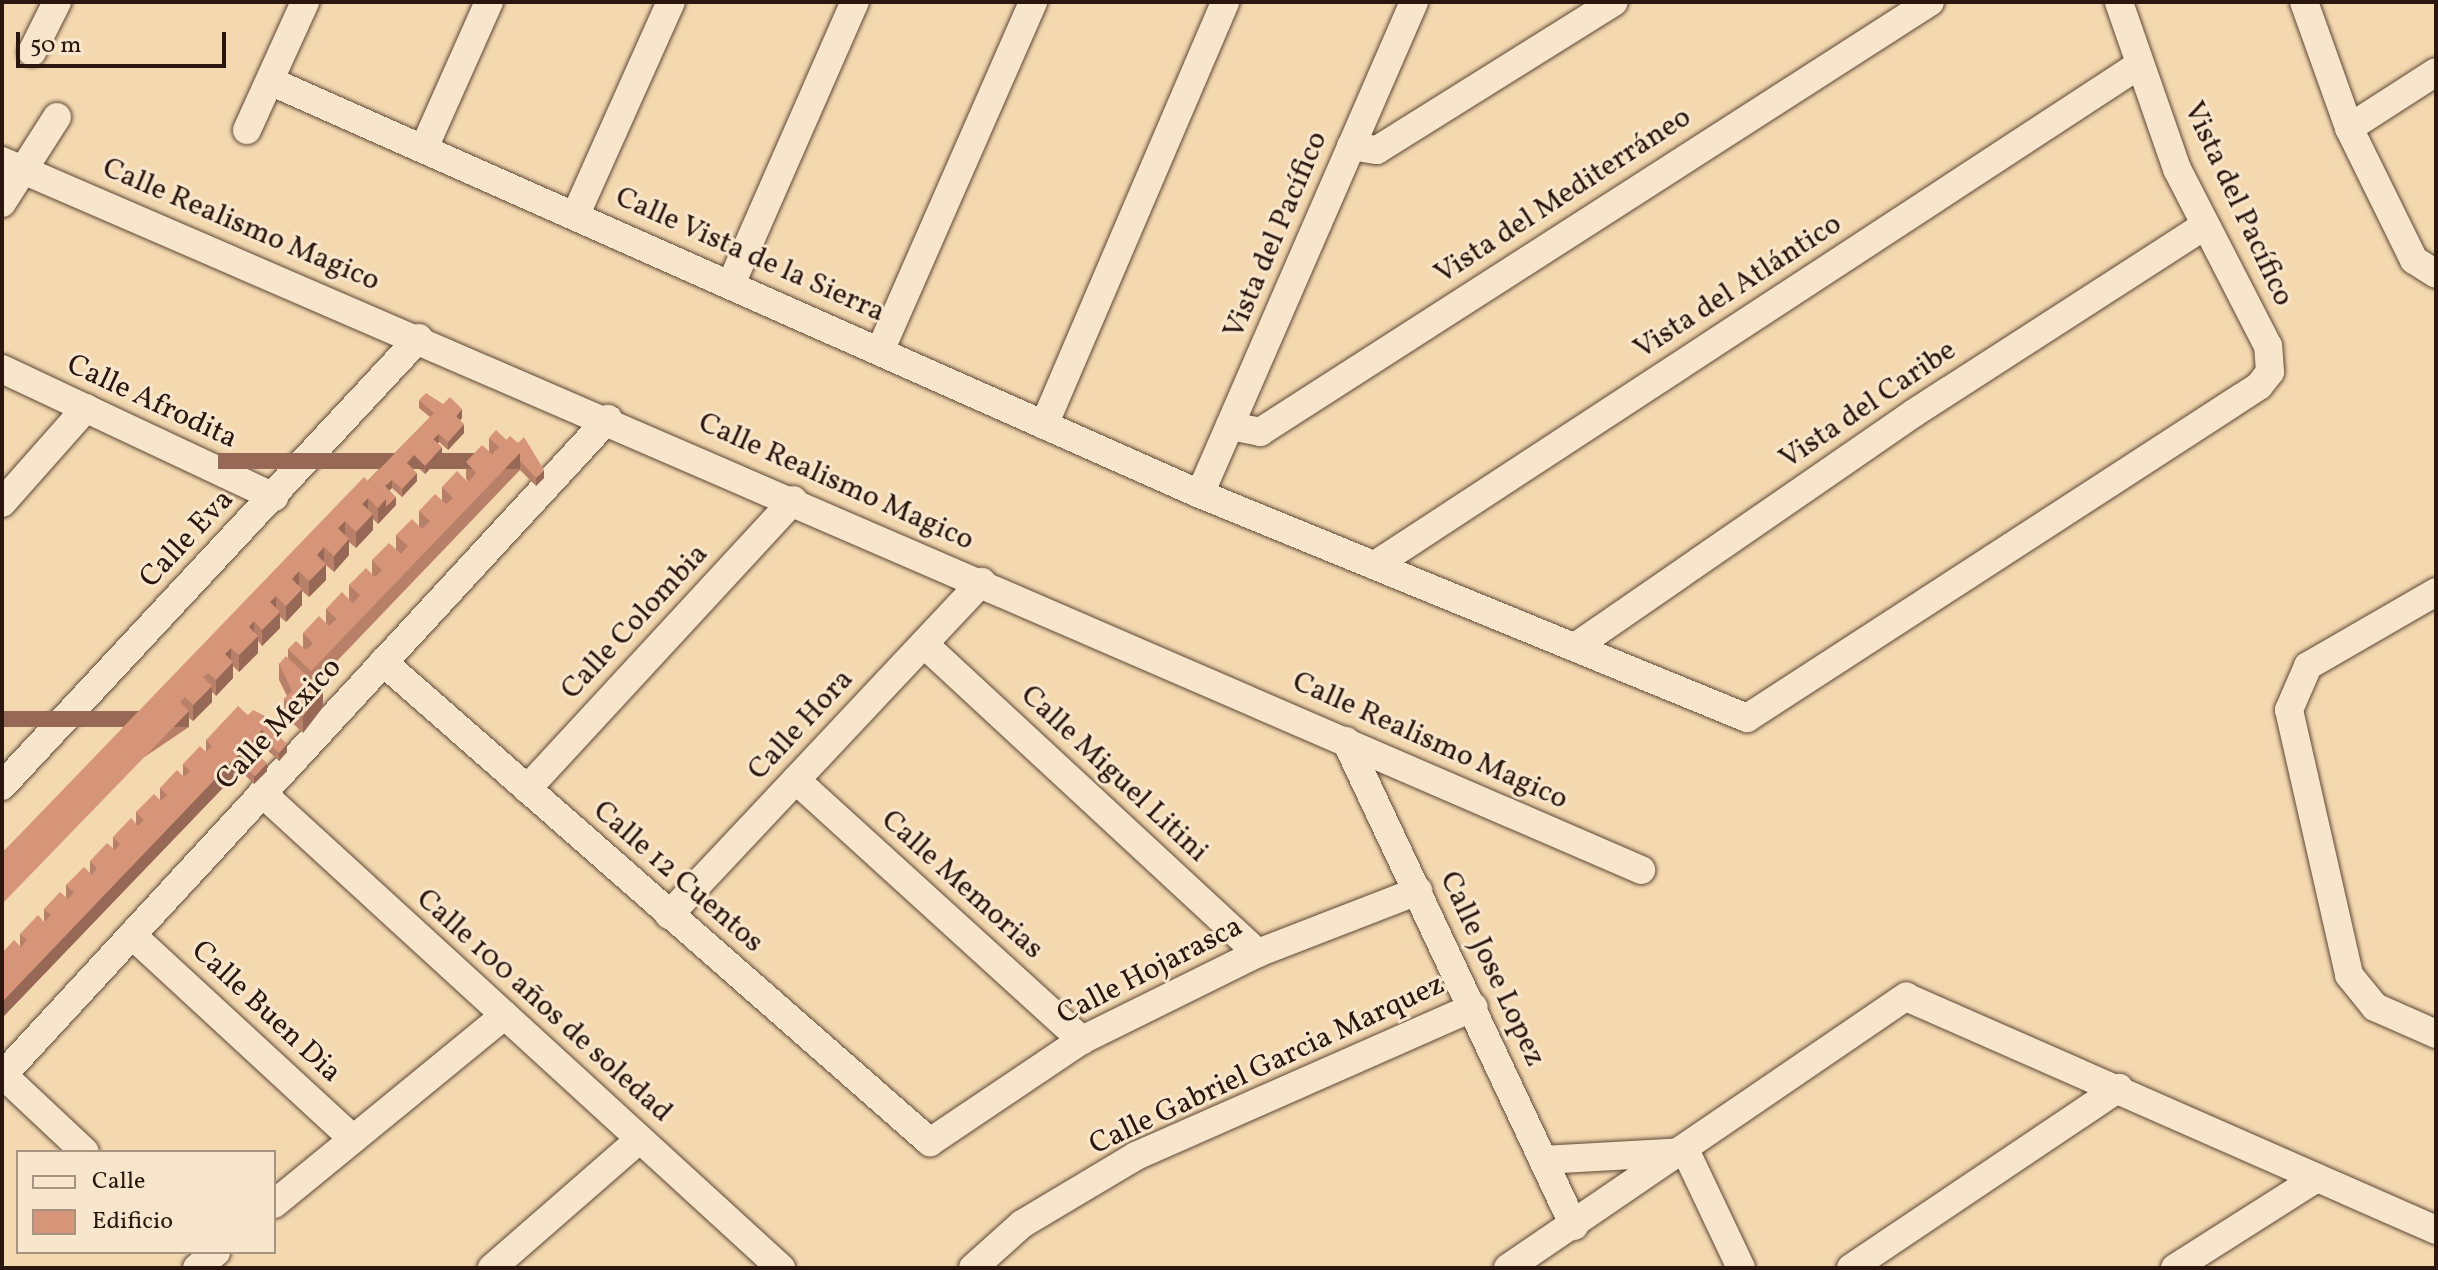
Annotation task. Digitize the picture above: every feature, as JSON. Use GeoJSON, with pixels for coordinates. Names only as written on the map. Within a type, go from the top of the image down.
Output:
{"type":"FeatureCollection","features":[{"type":"Feature","properties":{"kind":"street"},"geometry":{"type":"LineString","coordinates":[[32,52],[57,2]]}},
{"type":"Feature","properties":{"kind":"street"},"geometry":{"type":"LineString","coordinates":[[247,130],[305,2]]}},
{"type":"Feature","properties":{"kind":"street"},"geometry":{"type":"LineString","coordinates":[[424,148],[489,2]]}},
{"type":"Feature","properties":{"kind":"street"},"geometry":{"type":"LineString","coordinates":[[576,214],[671,2]]}},
{"type":"Feature","properties":{"kind":"street"},"geometry":{"type":"LineString","coordinates":[[731,284],[855,2]]}},
{"type":"Feature","properties":{"kind":"street"},"geometry":{"type":"LineString","coordinates":[[880,351],[1033,2]]}},
{"type":"Feature","properties":{"kind":"street"},"geometry":{"type":"LineString","coordinates":[[1044,425],[1225,2]]}},
{"type":"Feature","properties":{"kind":"street","name":"Vista del Pacífico"},"geometry":{"type":"LineString","coordinates":[[1200,494],[1414,2]]}},
{"type":"Feature","properties":{"kind":"street"},"geometry":{"type":"LineString","coordinates":[[1351,146],[1377,150],[1614,2]]}},
{"type":"Feature","properties":{"kind":"street","name":"Vista del Mediterráneo"},"geometry":{"type":"LineString","coordinates":[[1230,426],[1260,432],[1930,2]]}},
{"type":"Feature","properties":{"kind":"street","name":"Vista del Pacífico"},"geometry":{"type":"LineString","coordinates":[[2119,2],[2139,65],[2204,226],[2268,346],[2270,372],[2259,386]]}},
{"type":"Feature","properties":{"kind":"street"},"geometry":{"type":"LineString","coordinates":[[2304,2],[2349,128],[2414,260],[2435,274]]}},
{"type":"Feature","properties":{"kind":"street","name":"Vista del Atlántico"},"geometry":{"type":"LineString","coordinates":[[1375,565],[2139,65]]}},
{"type":"Feature","properties":{"kind":"street"},"geometry":{"type":"LineString","coordinates":[[2349,128],[2436,72]]}},
{"type":"Feature","properties":{"kind":"street","name":"Calle Vista de la Sierra"},"geometry":{"type":"LineString","coordinates":[[270,81],[576,214],[1200,494],[1747,718],[2259,386]]}},
{"type":"Feature","properties":{"kind":"street"},"geometry":{"type":"LineString","coordinates":[[2,203],[12,165],[57,117]]}},
{"type":"Feature","properties":{"kind":"street","name":"Calle Realismo Magico"},"geometry":{"type":"LineString","coordinates":[[12,165],[608,419],[1641,870]]}},
{"type":"Feature","properties":{"kind":"street","name":"Vista del Caribe"},"geometry":{"type":"LineString","coordinates":[[1575,647],[1914,413],[2204,226]]}},
{"type":"Feature","properties":{"kind":"street","name":"Calle Eva"},"geometry":{"type":"LineString","coordinates":[[2,786],[419,338]]}},
{"type":"Feature","properties":{"kind":"street","name":"Calle Afrodita"},"geometry":{"type":"LineString","coordinates":[[2,369],[274,497]]}},
{"type":"Feature","properties":{"kind":"street"},"geometry":{"type":"LineString","coordinates":[[2,503],[86,408]]}},
{"type":"Feature","properties":{"kind":"street","name":"Calle Mexico"},"geometry":{"type":"LineString","coordinates":[[3,1075],[608,419]]}},
{"type":"Feature","properties":{"kind":"street","name":"Calle Colombia"},"geometry":{"type":"LineString","coordinates":[[527,789],[794,500]]}},
{"type":"Feature","properties":{"kind":"street","name":"Calle Hora"},"geometry":{"type":"LineString","coordinates":[[669,915],[982,582]]}},
{"type":"Feature","properties":{"kind":"street"},"geometry":{"type":"LineString","coordinates":[[2436,592],[2308,666],[2289,710],[2353,984],[2375,1007],[2436,1034]]}},
{"type":"Feature","properties":{"kind":"street","name":"Calle Miguel Litini"},"geometry":{"type":"LineString","coordinates":[[924,644],[1258,953]]}},
{"type":"Feature","properties":{"kind":"street","name":"Calle 12 Cuentos"},"geometry":{"type":"LineString","coordinates":[[383,662],[930,1142]]}},
{"type":"Feature","properties":{"kind":"street","name":"Calle Jose Lopez"},"geometry":{"type":"LineString","coordinates":[[1346,741],[1474,1007],[1574,1226]]}},
{"type":"Feature","properties":{"kind":"street","name":"Calle Memorias"},"geometry":{"type":"LineString","coordinates":[[796,780],[1082,1040]]}},
{"type":"Feature","properties":{"kind":"street","name":"Calle 100 años de soledad"},"geometry":{"type":"LineString","coordinates":[[262,793],[640,1139],[773,1266]]}},
{"type":"Feature","properties":{"kind":"street","name":"Calle Hojarasca"},"geometry":{"type":"LineString","coordinates":[[930,1142],[1082,1040],[1258,953],[1418,891]]}},
{"type":"Feature","properties":{"kind":"street","name":"Calle Buen Dia"},"geometry":{"type":"LineString","coordinates":[[132,935],[353,1139]]}},
{"type":"Feature","properties":{"kind":"street"},"geometry":{"type":"LineString","coordinates":[[1519,1265],[1906,997],[2119,1088],[2436,1230]]}},
{"type":"Feature","properties":{"kind":"street","name":"Calle Gabriel Garcia Marquez"},"geometry":{"type":"LineString","coordinates":[[973,1268],[1022,1224],[1136,1156],[1474,1007]]}},
{"type":"Feature","properties":{"kind":"street"},"geometry":{"type":"LineString","coordinates":[[276,1202],[505,1015]]}},
{"type":"Feature","properties":{"kind":"street"},"geometry":{"type":"LineString","coordinates":[[3,1075],[83,1150]]}},
{"type":"Feature","properties":{"kind":"street"},"geometry":{"type":"LineString","coordinates":[[1851,1268],[2119,1088]]}},
{"type":"Feature","properties":{"kind":"street"},"geometry":{"type":"LineString","coordinates":[[492,1268],[640,1139]]}},
{"type":"Feature","properties":{"kind":"street"},"geometry":{"type":"LineString","coordinates":[[1543,1160],[1686,1152]]}},
{"type":"Feature","properties":{"kind":"street"},"geometry":{"type":"LineString","coordinates":[[1686,1152],[1741,1268]]}},
{"type":"Feature","properties":{"kind":"street"},"geometry":{"type":"LineString","coordinates":[[2175,1268],[2317,1178]]}},
{"type":"Feature","properties":{"kind":"building"},"geometry":{"type":"Polygon","coordinates":[[[426,393],[443,404],[450,397],[462,409],[456,416],[464,424],[448,442],[439,434],[433,439],[442,447],[425,466],[414,455],[407,463],[417,473],[402,489],[392,480],[385,486],[396,497],[386,507],[386,499],[368,481],[434,413],[419,400],[426,393]]]}},
{"type":"Feature","properties":{"kind":"building"},"geometry":{"type":"Polygon","coordinates":[[[496,430],[520,453],[311,671],[288,649],[296,641],[306,650],[313,643],[303,633],[319,616],[329,626],[337,619],[326,609],[342,592],[353,603],[360,595],[349,585],[366,568],[375,577],[382,570],[372,560],[389,543],[401,554],[408,546],[396,535],[412,519],[422,529],[430,521],[419,511],[435,494],[446,504],[453,498],[442,487],[457,471],[468,482],[476,473],[466,462],[482,445],[492,454],[499,447],[489,438],[496,430]]]}},
{"type":"Feature","properties":{"kind":"building"},"geometry":{"type":"Polygon","coordinates":[[[510,436],[518,443],[524,437],[544,470],[536,478],[520,461],[520,453],[506,440],[510,436]]]}},
{"type":"Feature","properties":{"kind":"building"},"geometry":{"type":"Polygon","coordinates":[[[364,477],[386,499],[378,508],[368,498],[362,504],[373,514],[356,532],[345,521],[338,528],[349,539],[334,556],[324,547],[317,555],[326,564],[309,581],[299,571],[292,579],[302,589],[286,606],[276,596],[270,602],[280,612],[262,630],[254,621],[249,627],[258,636],[239,655],[231,648],[225,654],[233,662],[216,680],[208,673],[203,677],[212,686],[193,705],[185,697],[180,702],[189,711],[2,904],[2,853],[364,477]]]}},
{"type":"Feature","properties":{"kind":"building"},"geometry":{"type":"Polygon","coordinates":[[[286,656],[323,691],[303,716],[284,699],[292,691],[279,664],[286,656]]]}},
{"type":"Feature","properties":{"kind":"building"},"geometry":{"type":"Polygon","coordinates":[[[238,706],[263,729],[2,1002],[2,968],[5,965],[2,963],[2,953],[14,940],[21,947],[27,940],[20,934],[38,915],[44,922],[51,915],[44,909],[60,892],[68,899],[74,892],[66,885],[84,867],[92,875],[97,868],[90,861],[107,843],[115,850],[120,844],[113,837],[131,818],[138,826],[144,820],[136,812],[154,794],[161,801],[167,795],[160,788],[177,770],[184,777],[190,771],[183,764],[200,746],[206,752],[212,746],[206,740],[238,706]]]}},
{"type":"Feature","properties":{"kind":"building"},"geometry":{"type":"Polygon","coordinates":[[[253,710],[279,723],[273,730],[287,744],[279,753],[263,738],[263,729],[248,715],[253,710]]]}},
{"type":"Feature","properties":{"kind":"building"},"geometry":{"type":"Polygon","coordinates":[[[254,751],[267,763],[255,776],[242,764],[254,751]]]}}]}
